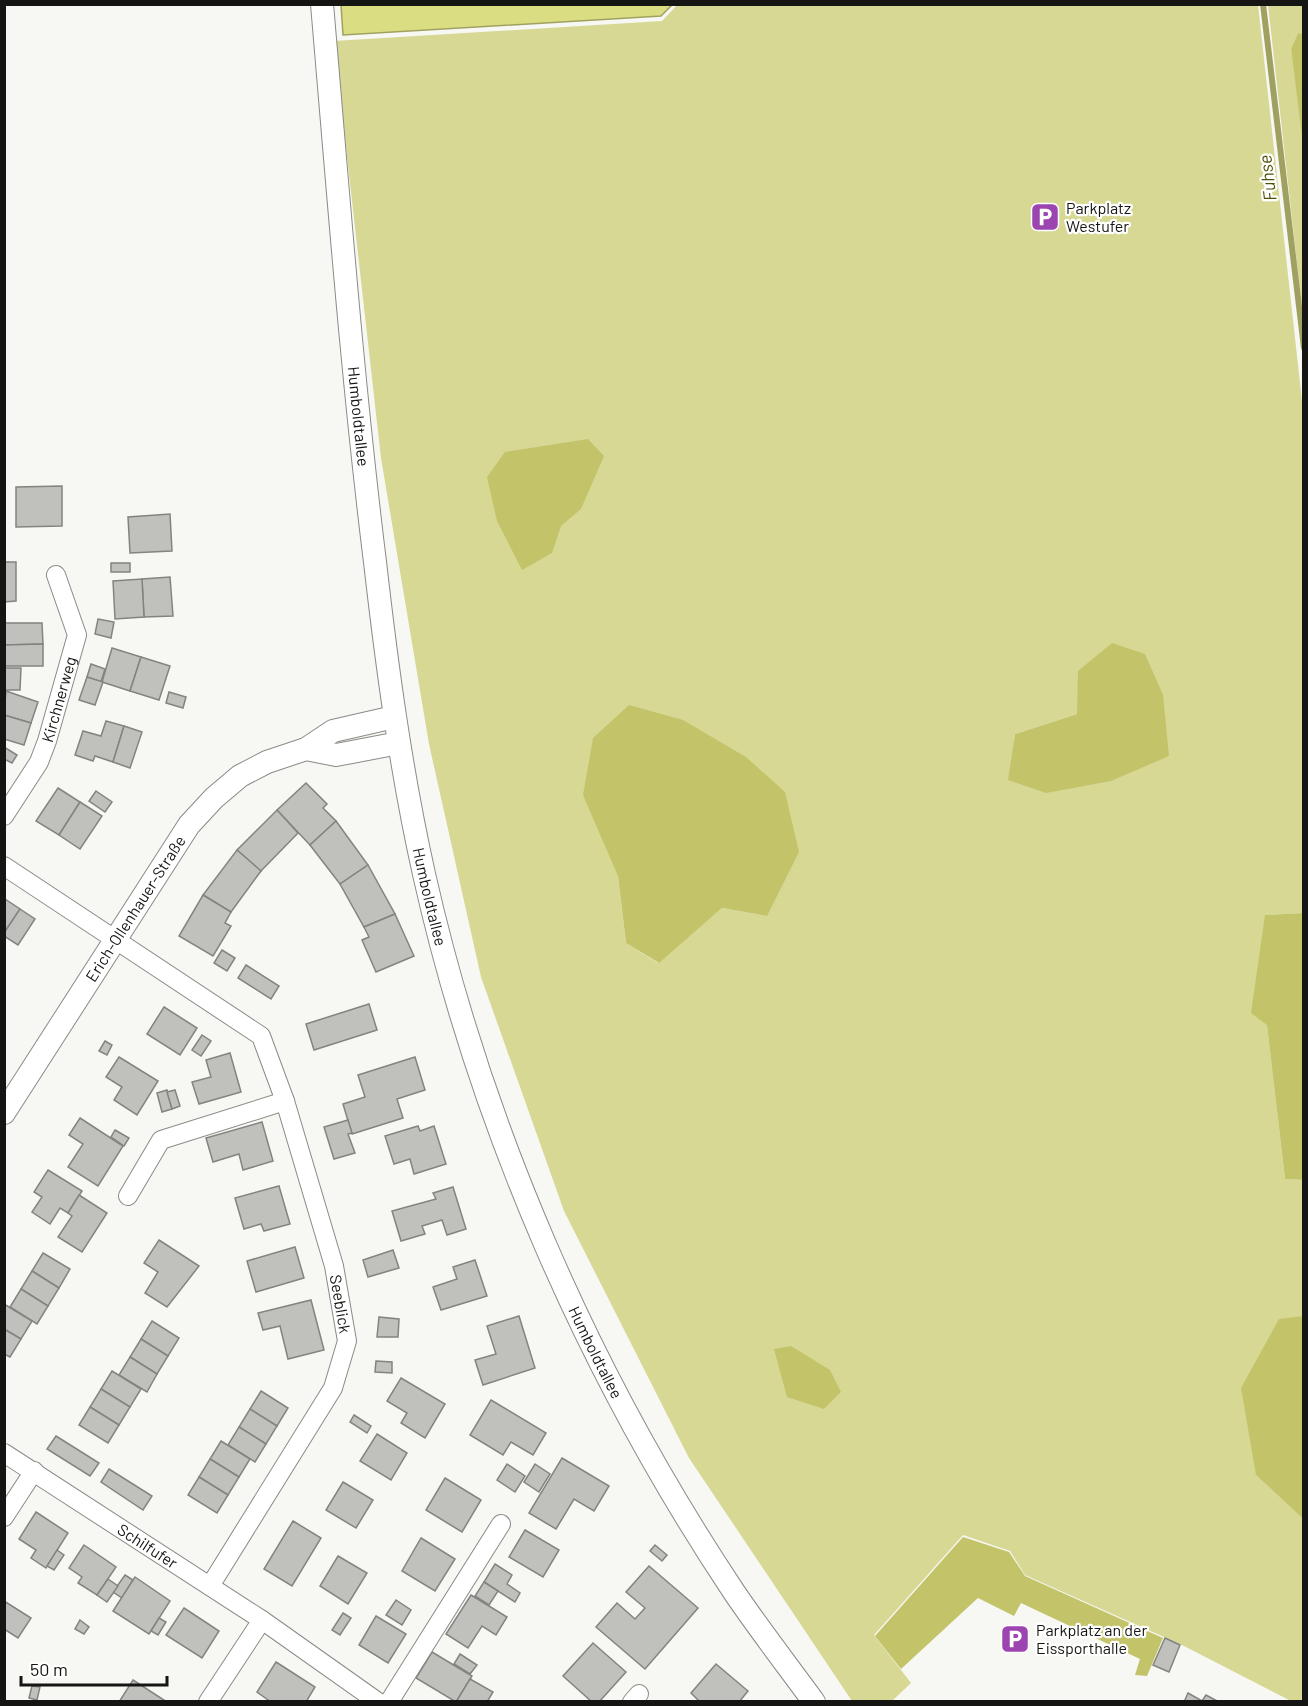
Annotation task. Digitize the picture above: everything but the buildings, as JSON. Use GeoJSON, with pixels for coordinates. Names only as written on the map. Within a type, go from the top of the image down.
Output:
{"type":"FeatureCollection","features":[{"type":"Feature","properties":{"kind":"street","name":"Humboldtallee"},"geometry":{"type":"LineString","coordinates":[[322,4],[359,435],[394,717],[425,878],[450,976],[488,1095],[552,1258],[603,1366],[657,1467],[734,1592],[814,1701]]}},
{"type":"Feature","properties":{"kind":"street","name":"Kirchnerweg"},"geometry":{"type":"LineString","coordinates":[[4,816],[39,762],[77,635],[56,574]]}},
{"type":"Feature","properties":{"kind":"street","name":"Erich-Ollenhauer-Straße"},"geometry":{"type":"LineString","coordinates":[[4,1113],[189,825],[214,798],[240,777],[267,762],[306,749],[333,731],[394,717]]}},
{"type":"Feature","properties":{"kind":"street","name":"Erich-Ollenhauer-Straße"},"geometry":{"type":"LineString","coordinates":[[306,749],[336,755],[399,743]]}},
{"type":"Feature","properties":{"kind":"street","name":"Seeblick"},"geometry":{"type":"LineString","coordinates":[[4,866],[261,1036],[285,1101],[334,1266],[347,1341],[333,1388],[210,1586]]}},
{"type":"Feature","properties":{"kind":"street"},"geometry":{"type":"LineString","coordinates":[[128,1196],[161,1140],[285,1101]]}},
{"type":"Feature","properties":{"kind":"street","name":"Schilfufer"},"geometry":{"type":"LineString","coordinates":[[4,1453],[262,1620],[378,1701]]}},
{"type":"Feature","properties":{"kind":"street"},"geometry":{"type":"LineString","coordinates":[[4,1517],[34,1471]]}},
{"type":"Feature","properties":{"kind":"street"},"geometry":{"type":"LineString","coordinates":[[389,1701],[501,1524]]}},
{"type":"Feature","properties":{"kind":"street"},"geometry":{"type":"LineString","coordinates":[[207,1701],[262,1620]]}},
{"type":"Feature","properties":{"kind":"shaded area"},"geometry":{"type":"Polygon","coordinates":[[[341,4],[672,5],[661,16],[343,35],[341,4]]]}},
{"type":"Feature","properties":{"kind":"shaded area"},"geometry":{"type":"Polygon","coordinates":[[[678,4],[1258,5],[1304,419],[1304,913],[1265,915],[1267,1024],[1285,1179],[1303,1180],[1304,1316],[1279,1320],[1256,1475],[1303,1519],[1303,1701],[1291,1701],[1184,1646],[1025,1575],[1010,1551],[963,1535],[874,1635],[911,1683],[892,1701],[852,1701],[689,1458],[564,1211],[481,977],[429,744],[381,458],[334,41],[662,21],[678,4]],[[1077,714],[1015,734],[1009,780],[1077,714]],[[618,876],[626,943],[658,963],[722,908],[767,916],[618,876]]]}},
{"type":"Feature","properties":{"kind":"shaded area"},"geometry":{"type":"Polygon","coordinates":[[[1268,5],[1303,5],[1303,34],[1298,33],[1291,49],[1304,144],[1303,316],[1268,5]]]}},
{"type":"Feature","properties":{"kind":"shaded area"},"geometry":{"type":"Polygon","coordinates":[[[1298,33],[1304,34],[1303,144],[1291,49],[1298,33]]]}},
{"type":"Feature","properties":{"kind":"shaded area"},"geometry":{"type":"Polygon","coordinates":[[[588,439],[604,456],[581,509],[561,526],[552,553],[522,570],[497,521],[487,477],[505,452],[588,439]]]}},
{"type":"Feature","properties":{"kind":"shaded area"},"geometry":{"type":"Polygon","coordinates":[[[1112,643],[1145,654],[1163,695],[1169,756],[1111,781],[1046,793],[1008,780],[1015,734],[1077,714],[1078,671],[1112,643]]]}},
{"type":"Feature","properties":{"kind":"shaded area"},"geometry":{"type":"Polygon","coordinates":[[[629,705],[683,720],[746,757],[785,792],[799,852],[767,916],[722,908],[659,963],[626,943],[618,876],[583,795],[593,738],[629,705]]]}},
{"type":"Feature","properties":{"kind":"shaded area"},"geometry":{"type":"Polygon","coordinates":[[[1304,913],[1303,1180],[1285,1179],[1267,1025],[1251,1013],[1265,915],[1304,913]]]}},
{"type":"Feature","properties":{"kind":"shaded area"},"geometry":{"type":"Polygon","coordinates":[[[1304,1316],[1303,1519],[1256,1475],[1241,1388],[1279,1319],[1304,1316]]]}},
{"type":"Feature","properties":{"kind":"shaded area"},"geometry":{"type":"Polygon","coordinates":[[[791,1346],[830,1370],[841,1392],[824,1409],[787,1397],[774,1349],[791,1346]]]}},
{"type":"Feature","properties":{"kind":"shaded area"},"geometry":{"type":"Polygon","coordinates":[[[963,1537],[1009,1552],[1025,1576],[1163,1638],[1147,1676],[1135,1675],[1140,1659],[1021,1603],[1014,1616],[978,1598],[901,1669],[875,1636],[963,1537]]]}},
{"type":"Feature","properties":{"kind":"waterway","name":"Fuhse"},"geometry":{"type":"LineString","coordinates":[[1263,4],[1304,348]]}},
{"type":"Feature","properties":{"kind":"place","name":"Parkplatz Westufer"},"geometry":{"type":"Point","coordinates":[1045,217]}},
{"type":"Feature","properties":{"kind":"place","name":"Parkplatz an der Eissporthalle"},"geometry":{"type":"Point","coordinates":[1015,1639]}}]}
